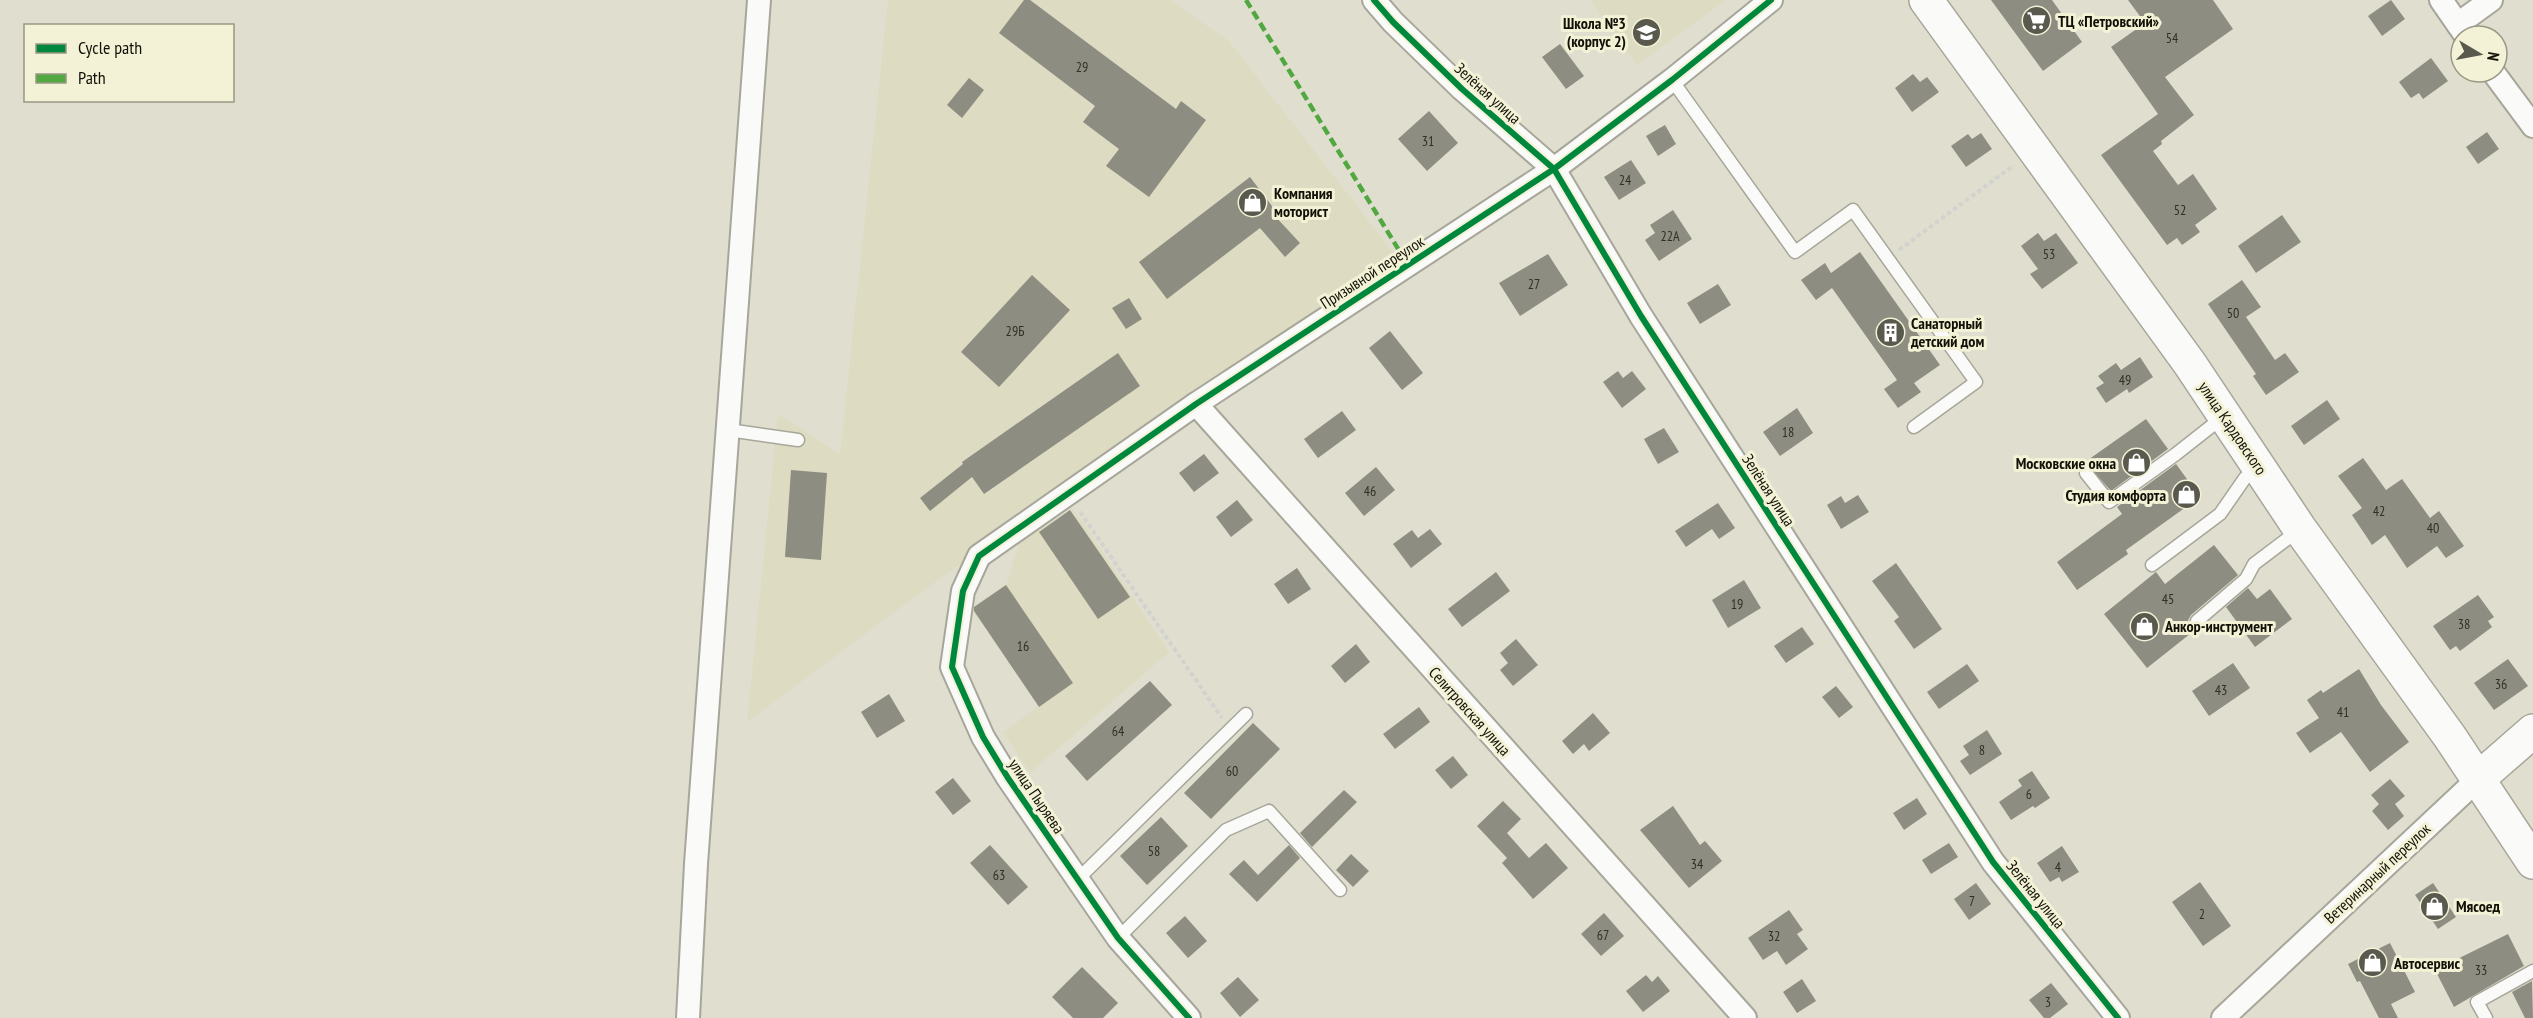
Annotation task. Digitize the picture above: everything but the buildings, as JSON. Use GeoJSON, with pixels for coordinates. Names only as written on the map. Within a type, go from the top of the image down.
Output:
{"type":"FeatureCollection","features":[{"type":"Feature","properties":{"kind":"main road","name":"улица Кардовского"},"geometry":{"type":"LineString","coordinates":[[1926,0],[2190,364],[2300,529],[2478,779],[2533,862]]}},
{"type":"Feature","properties":{"kind":"main road","name":"Ветеринарный переулок"},"geometry":{"type":"LineString","coordinates":[[2478,779],[2533,731]]}},
{"type":"Feature","properties":{"kind":"street"},"geometry":{"type":"LineString","coordinates":[[688,1018],[697,852],[759,0]]}},
{"type":"Feature","properties":{"kind":"street","name":"Зелёная улица"},"geometry":{"type":"LineString","coordinates":[[1374,0],[1393,22],[1462,89],[1554,169],[1641,316],[1994,862],[2118,1018]]}},
{"type":"Feature","properties":{"kind":"street","name":"Призывной переулок"},"geometry":{"type":"LineString","coordinates":[[979,556],[1196,404],[1554,169],[1672,80],[1771,0]]}},
{"type":"Feature","properties":{"kind":"street"},"geometry":{"type":"LineString","coordinates":[[2441,0],[2458,24]]}},
{"type":"Feature","properties":{"kind":"street"},"geometry":{"type":"LineString","coordinates":[[2468,24],[2491,0]]}},
{"type":"Feature","properties":{"kind":"street"},"geometry":{"type":"LineString","coordinates":[[2502,84],[2533,126]]}},
{"type":"Feature","properties":{"kind":"street","name":"Селитровская улица"},"geometry":{"type":"LineString","coordinates":[[1196,404],[1745,1018]]}},
{"type":"Feature","properties":{"kind":"street","name":"улица Пыряева"},"geometry":{"type":"LineString","coordinates":[[979,556],[963,591],[952,667],[983,737],[1008,778],[1118,938],[1189,1018]]}},
{"type":"Feature","properties":{"kind":"street","name":"Ветеринарный переулок"},"geometry":{"type":"LineString","coordinates":[[2223,1018],[2478,779]]}},
{"type":"Feature","properties":{"kind":"lane"},"geometry":{"type":"LineString","coordinates":[[1672,80],[1795,252],[1853,210],[1976,382],[1914,427]]}},
{"type":"Feature","properties":{"kind":"lane"},"geometry":{"type":"LineString","coordinates":[[2086,473],[2109,502],[2224,416]]}},
{"type":"Feature","properties":{"kind":"lane"},"geometry":{"type":"LineString","coordinates":[[728,430],[798,440]]}},
{"type":"Feature","properties":{"kind":"lane"},"geometry":{"type":"LineString","coordinates":[[2152,565],[2220,514],[2245,478],[2260,468]]}},
{"type":"Feature","properties":{"kind":"lane"},"geometry":{"type":"LineString","coordinates":[[2197,621],[2246,579],[2254,564],[2300,529]]}},
{"type":"Feature","properties":{"kind":"lane"},"geometry":{"type":"LineString","coordinates":[[1078,879],[1246,714]]}},
{"type":"Feature","properties":{"kind":"lane"},"geometry":{"type":"LineString","coordinates":[[1118,938],[1226,830],[1269,811],[1340,890]]}},
{"type":"Feature","properties":{"kind":"lane"},"geometry":{"type":"LineString","coordinates":[[2486,1018],[2477,1002],[2533,971]]}},
{"type":"Feature","properties":{"kind":"path"},"geometry":{"type":"LineString","coordinates":[[1888,259],[2017,163]]}},
{"type":"Feature","properties":{"kind":"path"},"geometry":{"type":"LineString","coordinates":[[1068,494],[1230,730]]}},
{"type":"Feature","properties":{"kind":"shaded area"},"geometry":{"type":"Polygon","coordinates":[[[888,0],[1171,0],[1229,41],[1402,264],[941,578],[747,722],[778,414],[840,454],[888,0]]]}},
{"type":"Feature","properties":{"kind":"shaded area","name":"Школа №3 (корпус 2)"},"geometry":{"type":"Polygon","coordinates":[[[1590,0],[1726,0],[1637,65],[1590,0]]]}},
{"type":"Feature","properties":{"kind":"shaded area"},"geometry":{"type":"Polygon","coordinates":[[[1073,508],[1169,652],[1030,773],[1003,732],[1039,706],[972,608],[1006,585],[1020,541],[1073,508]]]}},
{"type":"Feature","properties":{"kind":"marked path"},"geometry":{"type":"LineString","coordinates":[[1246,0],[1408,265]]}},
{"type":"Feature","properties":{"kind":"cycle path"},"geometry":{"type":"LineString","coordinates":[[1374,0],[1393,22],[1462,89],[1554,169],[1641,316],[1993,862],[2118,1018]]}},
{"type":"Feature","properties":{"kind":"cycle path"},"geometry":{"type":"LineString","coordinates":[[1189,1018],[1118,938],[1008,778],[983,737],[952,667],[963,591],[979,556],[1196,404],[1554,169],[1672,80],[1771,0]]}},
{"type":"Feature","properties":{"kind":"place","name":"ТЦ «Петровский»"},"geometry":{"type":"Point","coordinates":[2037,21]}},
{"type":"Feature","properties":{"kind":"place","name":"Школа №3 (корпус 2)"},"geometry":{"type":"Point","coordinates":[1647,32]}},
{"type":"Feature","properties":{"kind":"place","name":"Компания моторист"},"geometry":{"type":"Point","coordinates":[1253,202]}},
{"type":"Feature","properties":{"kind":"place","name":"Санаторный детский дом"},"geometry":{"type":"Point","coordinates":[1890,332]}},
{"type":"Feature","properties":{"kind":"place","name":"Московские окна"},"geometry":{"type":"Point","coordinates":[2137,463]}},
{"type":"Feature","properties":{"kind":"place","name":"Студия комфорта"},"geometry":{"type":"Point","coordinates":[2187,495]}},
{"type":"Feature","properties":{"kind":"place","name":"Анкор-инструмент"},"geometry":{"type":"Point","coordinates":[2144,626]}},
{"type":"Feature","properties":{"kind":"place","name":"Мясоед"},"geometry":{"type":"Point","coordinates":[2435,906]}},
{"type":"Feature","properties":{"kind":"place","name":"Автосервис"},"geometry":{"type":"Point","coordinates":[2373,963]}}]}
